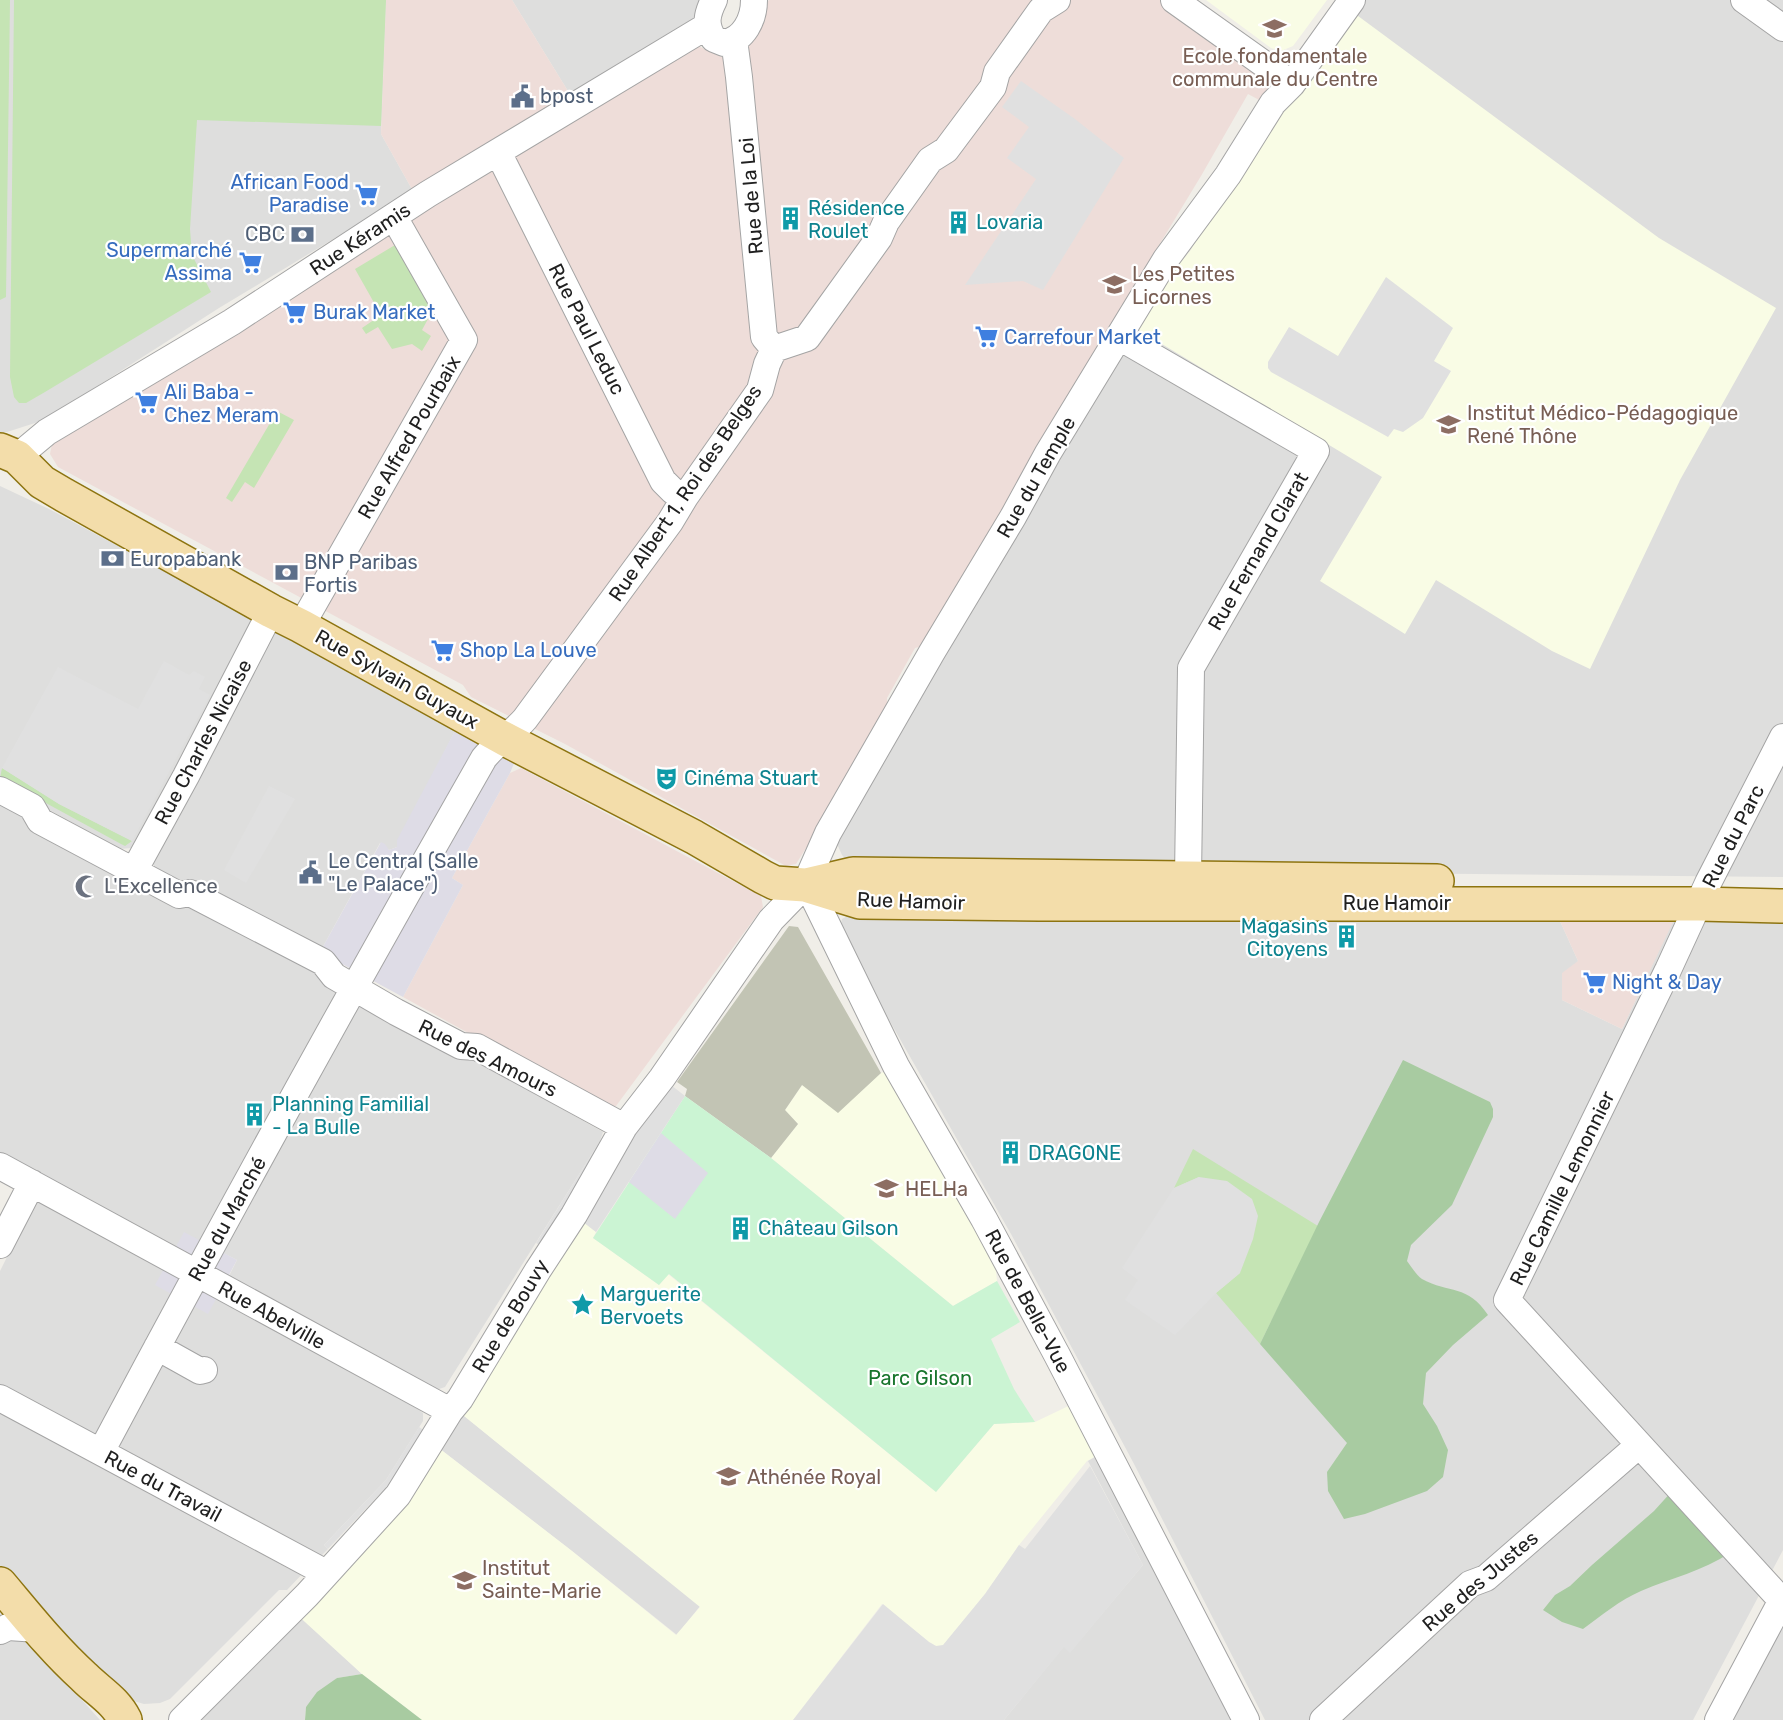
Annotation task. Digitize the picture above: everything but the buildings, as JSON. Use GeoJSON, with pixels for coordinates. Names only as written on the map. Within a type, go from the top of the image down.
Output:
{"type":"FeatureCollection","features":[{"type":"Feature","properties":{"kind":"main road","name":"Rue Sylvain Guyaux"},"geometry":{"type":"LineString","coordinates":[[5,452],[42,482],[271,611],[515,729],[763,877],[775,883],[809,891]]}},
{"type":"Feature","properties":{"kind":"main road","name":"Rue Hamoir"},"geometry":{"type":"LineString","coordinates":[[809,891],[852,874],[1188,877],[1703,893],[1783,906]]}},
{"type":"Feature","properties":{"kind":"main road","name":"Rue Hamoir"},"geometry":{"type":"LineString","coordinates":[[809,891],[860,902],[1039,904],[1703,893],[1783,883]]}},
{"type":"Feature","properties":{"kind":"main road"},"geometry":{"type":"LineString","coordinates":[[0,1584],[11,1626],[103,1720]]}},
{"type":"Feature","properties":{"kind":"main road"},"geometry":{"type":"LineString","coordinates":[[11,1626],[83,1677],[119,1708],[125,1720]]}},
{"type":"Feature","properties":{"kind":"street"},"geometry":{"type":"LineString","coordinates":[[714,0],[708,13],[707,26],[711,36],[718,42],[727,43],[734,40],[748,25],[753,13],[754,0]]}},
{"type":"Feature","properties":{"kind":"street"},"geometry":{"type":"LineString","coordinates":[[774,349],[807,338],[879,238],[886,222],[930,160],[946,150],[993,87],[997,72],[1041,10],[1057,0]]}},
{"type":"Feature","properties":{"kind":"street"},"geometry":{"type":"LineString","coordinates":[[1174,0],[1292,84]]}},
{"type":"Feature","properties":{"kind":"street","name":"Rue du Temple"},"geometry":{"type":"LineString","coordinates":[[809,891],[828,833],[1048,453],[1166,259],[1228,175],[1273,103],[1292,84],[1352,0]]}},
{"type":"Feature","properties":{"kind":"street"},"geometry":{"type":"LineString","coordinates":[[1744,0],[1783,28]]}},
{"type":"Feature","properties":{"kind":"street","name":"Rue Kéramis"},"geometry":{"type":"LineString","coordinates":[[5,452],[47,432],[232,322],[498,152],[707,26]]}},
{"type":"Feature","properties":{"kind":"street","name":"Rue de la Loi"},"geometry":{"type":"LineString","coordinates":[[734,40],[764,337],[774,349]]}},
{"type":"Feature","properties":{"kind":"street","name":"Rue Paul Leduc"},"geometry":{"type":"LineString","coordinates":[[498,152],[663,481],[673,491],[685,497]]}},
{"type":"Feature","properties":{"kind":"street","name":"Rue Alfred Pourbaix"},"geometry":{"type":"LineString","coordinates":[[301,626],[464,340],[394,217]]}},
{"type":"Feature","properties":{"kind":"street","name":"Rue Fernand Clarat"},"geometry":{"type":"LineString","coordinates":[[1119,337],[1316,451],[1191,668],[1188,877]]}},
{"type":"Feature","properties":{"kind":"street","name":"Rue Albert 1, Roi des Belges"},"geometry":{"type":"LineString","coordinates":[[354,987],[484,758],[492,747],[515,729],[670,522],[760,390],[774,349]]}},
{"type":"Feature","properties":{"kind":"street","name":"Rue Charles Nicaise"},"geometry":{"type":"LineString","coordinates":[[134,871],[271,611]]}},
{"type":"Feature","properties":{"kind":"street","name":"Rue du Parc"},"geometry":{"type":"LineString","coordinates":[[1703,893],[1783,737]]}},
{"type":"Feature","properties":{"kind":"street","name":"Rue des Amours"},"geometry":{"type":"LineString","coordinates":[[0,790],[32,807],[40,821],[179,895],[190,893],[222,908],[323,962],[334,975],[461,1046],[477,1047],[624,1127]]}},
{"type":"Feature","properties":{"kind":"street","name":"Rue de Bouvy"},"geometry":{"type":"LineString","coordinates":[[182,1720],[307,1595],[398,1495],[574,1215],[624,1127],[662,1078],[771,920],[809,891]]}},
{"type":"Feature","properties":{"kind":"street","name":"Rue de Belle-Vue"},"geometry":{"type":"LineString","coordinates":[[809,891],[896,1066],[984,1219],[1069,1377],[1246,1720]]}},
{"type":"Feature","properties":{"kind":"street","name":"Rue Camille Lemonnier"},"geometry":{"type":"LineString","coordinates":[[1703,893],[1508,1300],[1782,1601]]}},
{"type":"Feature","properties":{"kind":"street","name":"Rue du Marché"},"geometry":{"type":"LineString","coordinates":[[101,1452],[196,1273],[354,987]]}},
{"type":"Feature","properties":{"kind":"street","name":"Rue Abelville"},"geometry":{"type":"LineString","coordinates":[[0,1166],[450,1411]]}},
{"type":"Feature","properties":{"kind":"street"},"geometry":{"type":"LineString","coordinates":[[0,1245],[32,1183]]}},
{"type":"Feature","properties":{"kind":"street"},"geometry":{"type":"LineString","coordinates":[[157,1347],[201,1371],[204,1370]]}},
{"type":"Feature","properties":{"kind":"street","name":"Rue du Travail"},"geometry":{"type":"LineString","coordinates":[[0,1398],[326,1574]]}},
{"type":"Feature","properties":{"kind":"street","name":"Rue des Justes"},"geometry":{"type":"LineString","coordinates":[[1323,1720],[1470,1584],[1486,1578],[1639,1445]]}},
{"type":"Feature","properties":{"kind":"street"},"geometry":{"type":"LineString","coordinates":[[1718,1720],[1782,1601]]}},
{"type":"Feature","properties":{"kind":"shaded area"},"geometry":{"type":"Polygon","coordinates":[[[0,0],[386,0],[381,134],[413,191],[219,308],[60,410],[35,423],[0,432],[0,0]]]}},
{"type":"Feature","properties":{"kind":"shaded area"},"geometry":{"type":"Polygon","coordinates":[[[386,0],[512,0],[571,96],[413,191],[381,134],[386,0]]]}},
{"type":"Feature","properties":{"kind":"shaded area"},"geometry":{"type":"Polygon","coordinates":[[[512,0],[705,0],[697,18],[571,96],[512,0]]]}},
{"type":"Feature","properties":{"kind":"shaded area"},"geometry":{"type":"Polygon","coordinates":[[[769,0],[1162,0],[1268,80],[1268,91],[1263,102],[1248,94],[1113,321],[926,645],[915,648],[887,698],[887,710],[811,840],[796,864],[786,866],[565,744],[471,697],[463,685],[58,467],[50,454],[53,439],[62,430],[693,47],[700,47],[728,58],[769,0]]]}},
{"type":"Feature","properties":{"kind":"shaded area","name":"Ecole fondamentale communale du Centre"},"geometry":{"type":"Polygon","coordinates":[[[1206,0],[1327,0],[1293,46],[1281,51],[1271,48],[1206,0]]]}},
{"type":"Feature","properties":{"kind":"shaded area"},"geometry":{"type":"Polygon","coordinates":[[[1364,0],[1783,0],[1783,877],[1157,871],[848,862],[837,844],[838,836],[978,595],[1166,280],[1190,251],[1215,211],[1364,0]]]}},
{"type":"Feature","properties":{"kind":"shaded area"},"geometry":{"type":"Polygon","coordinates":[[[1354,13],[1659,238],[1776,308],[1680,480],[1590,669],[1552,651],[1436,580],[1405,634],[1320,581],[1382,477],[1137,329],[1166,280],[1190,251],[1249,152],[1354,13]]]}},
{"type":"Feature","properties":{"kind":"shaded area"},"geometry":{"type":"Polygon","coordinates":[[[1021,81],[1075,119],[1124,158],[1043,290],[1023,281],[965,285],[1036,179],[1007,158],[1029,127],[1002,107],[1021,81]]]}},
{"type":"Feature","properties":{"kind":"shaded area"},"geometry":{"type":"Polygon","coordinates":[[[1386,277],[1453,328],[1434,361],[1451,371],[1423,418],[1403,432],[1394,429],[1388,437],[1271,372],[1268,368],[1268,362],[1289,327],[1338,356],[1386,277]]]}},
{"type":"Feature","properties":{"kind":"shaded area"},"geometry":{"type":"Polygon","coordinates":[[[0,486],[49,509],[258,621],[132,848],[119,849],[0,782],[0,486]]]}},
{"type":"Feature","properties":{"kind":"shaded area"},"geometry":{"type":"Polygon","coordinates":[[[272,630],[457,727],[397,847],[389,850],[380,843],[320,952],[154,867],[152,855],[272,630]]]}},
{"type":"Feature","properties":{"kind":"shaded area"},"geometry":{"type":"Polygon","coordinates":[[[164,661],[189,675],[194,671],[205,677],[199,689],[210,695],[132,841],[59,804],[2,768],[58,667],[138,709],[164,661]]]}},
{"type":"Feature","properties":{"kind":"shaded area"},"geometry":{"type":"Polygon","coordinates":[[[457,727],[517,756],[510,773],[452,878],[463,885],[403,997],[320,952],[381,842],[389,850],[397,847],[397,840],[457,727]]]}},
{"type":"Feature","properties":{"kind":"shaded area"},"geometry":{"type":"Polygon","coordinates":[[[521,768],[761,896],[763,907],[616,1106],[610,1109],[403,997],[463,885],[452,878],[510,773],[521,768]]]}},
{"type":"Feature","properties":{"kind":"shaded area"},"geometry":{"type":"Polygon","coordinates":[[[269,786],[295,799],[246,883],[224,870],[269,786]]]}},
{"type":"Feature","properties":{"kind":"shaded area"},"geometry":{"type":"Polygon","coordinates":[[[0,801],[27,809],[23,818],[185,906],[199,913],[201,910],[332,981],[341,998],[206,1244],[173,1251],[161,1246],[163,1240],[0,1152],[0,801]]]}},
{"type":"Feature","properties":{"kind":"shaded area"},"geometry":{"type":"Polygon","coordinates":[[[853,913],[1560,921],[1578,961],[1562,1000],[1622,1029],[1676,914],[1783,919],[1783,1550],[1693,1720],[1265,1720],[1133,1462],[1011,1234],[839,932],[842,919],[853,913]]]}},
{"type":"Feature","properties":{"kind":"shaded area"},"geometry":{"type":"Polygon","coordinates":[[[1560,921],[1673,922],[1622,1029],[1562,1000],[1562,973],[1578,961],[1560,921]]]}},
{"type":"Feature","properties":{"kind":"shaded area"},"geometry":{"type":"Polygon","coordinates":[[[789,926],[798,927],[881,1073],[838,1113],[802,1085],[785,1110],[798,1124],[771,1158],[685,1096],[687,1089],[677,1082],[789,926]]]}},
{"type":"Feature","properties":{"kind":"shaded area"},"geometry":{"type":"Polygon","coordinates":[[[369,1000],[603,1132],[600,1141],[445,1387],[439,1389],[424,1384],[229,1276],[237,1260],[217,1250],[352,1004],[369,1000]]]}},
{"type":"Feature","properties":{"kind":"shaded area","name":"HELHa"},"geometry":{"type":"Polygon","coordinates":[[[896,1066],[992,1234],[997,1281],[953,1306],[771,1158],[798,1124],[785,1110],[803,1084],[838,1112],[881,1073],[896,1066]]]}},
{"type":"Feature","properties":{"kind":"shaded area"},"geometry":{"type":"Polygon","coordinates":[[[662,1078],[685,1096],[596,1232],[574,1215],[662,1078]]]}},
{"type":"Feature","properties":{"kind":"shaded area"},"geometry":{"type":"Polygon","coordinates":[[[661,1133],[708,1173],[675,1219],[629,1182],[661,1133]]]}},
{"type":"Feature","properties":{"kind":"shaded area"},"geometry":{"type":"Polygon","coordinates":[[[598,1144],[603,1147],[542,1246],[536,1243],[598,1144]]]}},
{"type":"Feature","properties":{"kind":"shaded area"},"geometry":{"type":"Polygon","coordinates":[[[1199,1177],[1227,1181],[1252,1199],[1258,1216],[1253,1239],[1240,1273],[1216,1293],[1175,1335],[1125,1300],[1138,1280],[1122,1268],[1174,1188],[1199,1177]]]}},
{"type":"Feature","properties":{"kind":"shaded area"},"geometry":{"type":"Polygon","coordinates":[[[36,1199],[164,1268],[177,1297],[163,1310],[103,1420],[108,1424],[95,1435],[0,1384],[0,1271],[36,1199]]]}},
{"type":"Feature","properties":{"kind":"shaded area","name":"Athénée Royal"},"geometry":{"type":"Polygon","coordinates":[[[574,1215],[596,1232],[593,1238],[659,1285],[668,1274],[936,1492],[994,1424],[1035,1422],[1081,1400],[1107,1450],[1087,1461],[1019,1545],[985,1594],[943,1646],[936,1646],[929,1642],[882,1604],[793,1720],[422,1720],[362,1674],[292,1610],[431,1442],[676,1635],[700,1607],[453,1407],[574,1215]]]}},
{"type":"Feature","properties":{"kind":"shaded area"},"geometry":{"type":"Polygon","coordinates":[[[184,1232],[237,1260],[208,1314],[155,1285],[184,1232]]]}},
{"type":"Feature","properties":{"kind":"shaded area"},"geometry":{"type":"Polygon","coordinates":[[[216,1298],[423,1413],[423,1421],[386,1480],[324,1545],[328,1549],[315,1562],[117,1447],[193,1306],[216,1298]]]}},
{"type":"Feature","properties":{"kind":"shaded area"},"geometry":{"type":"Polygon","coordinates":[[[453,1407],[700,1606],[677,1635],[431,1442],[453,1407]]]}},
{"type":"Feature","properties":{"kind":"shaded area"},"geometry":{"type":"Polygon","coordinates":[[[0,1411],[289,1569],[292,1564],[305,1571],[287,1590],[279,1590],[170,1699],[160,1703],[144,1704],[127,1699],[0,1577],[0,1411]]]}},
{"type":"Feature","properties":{"kind":"shaded area"},"geometry":{"type":"Polygon","coordinates":[[[419,1427],[425,1431],[392,1481],[328,1549],[324,1545],[386,1480],[419,1427]]]}},
{"type":"Feature","properties":{"kind":"shaded area"},"geometry":{"type":"Polygon","coordinates":[[[1107,1450],[1246,1720],[1004,1720],[1064,1646],[1070,1652],[1143,1565],[1088,1461],[1107,1450]]]}},
{"type":"Feature","properties":{"kind":"shaded area"},"geometry":{"type":"Polygon","coordinates":[[[1090,1466],[1143,1565],[1070,1653],[1064,1647],[1004,1720],[793,1720],[883,1604],[929,1642],[936,1646],[943,1645],[985,1594],[1019,1545],[1025,1549],[1090,1466]]]}},
{"type":"Feature","properties":{"kind":"shaded area"},"geometry":{"type":"Polygon","coordinates":[[[1783,1602],[1783,1720],[1718,1720],[1783,1602]]]}},
{"type":"Feature","properties":{"kind":"shaded area"},"geometry":{"type":"Polygon","coordinates":[[[0,1608],[2,1611],[100,1720],[0,1720],[0,1608]]]}},
{"type":"Feature","properties":{"kind":"shaded area"},"geometry":{"type":"Polygon","coordinates":[[[292,1610],[362,1674],[337,1678],[306,1707],[305,1720],[182,1720],[292,1610]]]}},
{"type":"Feature","properties":{"kind":"green space"},"geometry":{"type":"Polygon","coordinates":[[[0,0],[10,0],[6,297],[0,300],[0,0]]]}},
{"type":"Feature","properties":{"kind":"green space"},"geometry":{"type":"Polygon","coordinates":[[[14,0],[386,0],[381,126],[197,120],[190,229],[192,255],[211,292],[26,403],[19,403],[14,397],[10,377],[14,0]]]}},
{"type":"Feature","properties":{"kind":"green space"},"geometry":{"type":"Polygon","coordinates":[[[395,245],[434,308],[422,330],[431,336],[422,351],[412,344],[392,349],[378,327],[366,334],[362,328],[381,315],[355,269],[395,245]]]}},
{"type":"Feature","properties":{"kind":"green space"},"geometry":{"type":"Polygon","coordinates":[[[277,411],[294,420],[254,488],[245,482],[232,502],[226,498],[277,411]]]}},
{"type":"Feature","properties":{"kind":"green space"},"geometry":{"type":"Polygon","coordinates":[[[2,768],[59,804],[132,841],[125,846],[0,778],[2,768]]]}},
{"type":"Feature","properties":{"kind":"green space"},"geometry":{"type":"Polygon","coordinates":[[[1403,1060],[1490,1102],[1493,1109],[1493,1117],[1452,1205],[1411,1245],[1407,1261],[1422,1279],[1473,1298],[1488,1315],[1453,1345],[1426,1373],[1423,1404],[1448,1450],[1443,1477],[1427,1491],[1365,1514],[1344,1519],[1328,1491],[1327,1472],[1347,1443],[1260,1344],[1319,1222],[1403,1060]]]}},
{"type":"Feature","properties":{"kind":"green space","name":"Parc Gilson"},"geometry":{"type":"Polygon","coordinates":[[[685,1096],[771,1158],[953,1306],[997,1281],[1020,1322],[991,1339],[1014,1389],[1035,1422],[994,1424],[936,1492],[669,1274],[659,1285],[593,1238],[685,1096]]]}},
{"type":"Feature","properties":{"kind":"green space"},"geometry":{"type":"Polygon","coordinates":[[[1193,1149],[1318,1226],[1260,1344],[1216,1293],[1240,1273],[1199,1177],[1174,1188],[1193,1149]]]}},
{"type":"Feature","properties":{"kind":"green space"},"geometry":{"type":"Polygon","coordinates":[[[1673,1490],[1730,1553],[1698,1570],[1633,1595],[1583,1629],[1562,1622],[1543,1610],[1555,1595],[1570,1586],[1654,1511],[1673,1490]]]}},
{"type":"Feature","properties":{"kind":"green space"},"geometry":{"type":"Polygon","coordinates":[[[362,1674],[422,1720],[305,1720],[306,1707],[317,1692],[337,1678],[362,1674]]]}},
{"type":"Feature","properties":{"kind":"place","name":"Ecole fondamentale communale du Centre"},"geometry":{"type":"Point","coordinates":[1275,28]}},
{"type":"Feature","properties":{"kind":"place","name":"bpost"},"geometry":{"type":"Point","coordinates":[522,96]}},
{"type":"Feature","properties":{"kind":"place","name":"African Food Paradise"},"geometry":{"type":"Point","coordinates":[367,194]}},
{"type":"Feature","properties":{"kind":"place","name":"Résidence Roulet"},"geometry":{"type":"Point","coordinates":[790,219]}},
{"type":"Feature","properties":{"kind":"place","name":"Lovaria"},"geometry":{"type":"Point","coordinates":[958,222]}},
{"type":"Feature","properties":{"kind":"place","name":"CBC"},"geometry":{"type":"Point","coordinates":[303,234]}},
{"type":"Feature","properties":{"kind":"place","name":"Supermarché Assima"},"geometry":{"type":"Point","coordinates":[250,262]}},
{"type":"Feature","properties":{"kind":"place","name":"Les Petites Licornes"},"geometry":{"type":"Point","coordinates":[1114,285]}},
{"type":"Feature","properties":{"kind":"place","name":"Burak Market"},"geometry":{"type":"Point","coordinates":[295,312]}},
{"type":"Feature","properties":{"kind":"place","name":"Carrefour Market"},"geometry":{"type":"Point","coordinates":[986,337]}},
{"type":"Feature","properties":{"kind":"place","name":"Ali Baba - Chez Meram"},"geometry":{"type":"Point","coordinates":[146,403]}},
{"type":"Feature","properties":{"kind":"place","name":"Institut Médico-Pédagogique René Thône"},"geometry":{"type":"Point","coordinates":[1449,425]}},
{"type":"Feature","properties":{"kind":"place","name":"Europabank"},"geometry":{"type":"Point","coordinates":[112,559]}},
{"type":"Feature","properties":{"kind":"place","name":"BNP Paribas Fortis"},"geometry":{"type":"Point","coordinates":[286,573]}},
{"type":"Feature","properties":{"kind":"place","name":"Shop La Louve"},"geometry":{"type":"Point","coordinates":[442,650]}},
{"type":"Feature","properties":{"kind":"place","name":"Cinéma Stuart"},"geometry":{"type":"Point","coordinates":[666,778]}},
{"type":"Feature","properties":{"kind":"place","name":"Le Central (Salle \"Le Palace\")"},"geometry":{"type":"Point","coordinates":[310,872]}},
{"type":"Feature","properties":{"kind":"place","name":"L'Excellence"},"geometry":{"type":"Point","coordinates":[86,886]}},
{"type":"Feature","properties":{"kind":"place","name":"Magasins Citoyens"},"geometry":{"type":"Point","coordinates":[1346,937]}},
{"type":"Feature","properties":{"kind":"place","name":"Night & Day"},"geometry":{"type":"Point","coordinates":[1594,982]}},
{"type":"Feature","properties":{"kind":"place","name":"Planning Familial - La Bulle"},"geometry":{"type":"Point","coordinates":[254,1115]}},
{"type":"Feature","properties":{"kind":"place","name":"DRAGONE"},"geometry":{"type":"Point","coordinates":[1010,1153]}},
{"type":"Feature","properties":{"kind":"place","name":"HELHa"},"geometry":{"type":"Point","coordinates":[887,1189]}},
{"type":"Feature","properties":{"kind":"place","name":"Château Gilson"},"geometry":{"type":"Point","coordinates":[740,1228]}},
{"type":"Feature","properties":{"kind":"place","name":"Marguerite Bervoets"},"geometry":{"type":"Point","coordinates":[582,1305]}},
{"type":"Feature","properties":{"kind":"place","name":"Athénée Royal"},"geometry":{"type":"Point","coordinates":[729,1477]}},
{"type":"Feature","properties":{"kind":"place","name":"Institut Sainte-Marie"},"geometry":{"type":"Point","coordinates":[464,1580]}}]}
